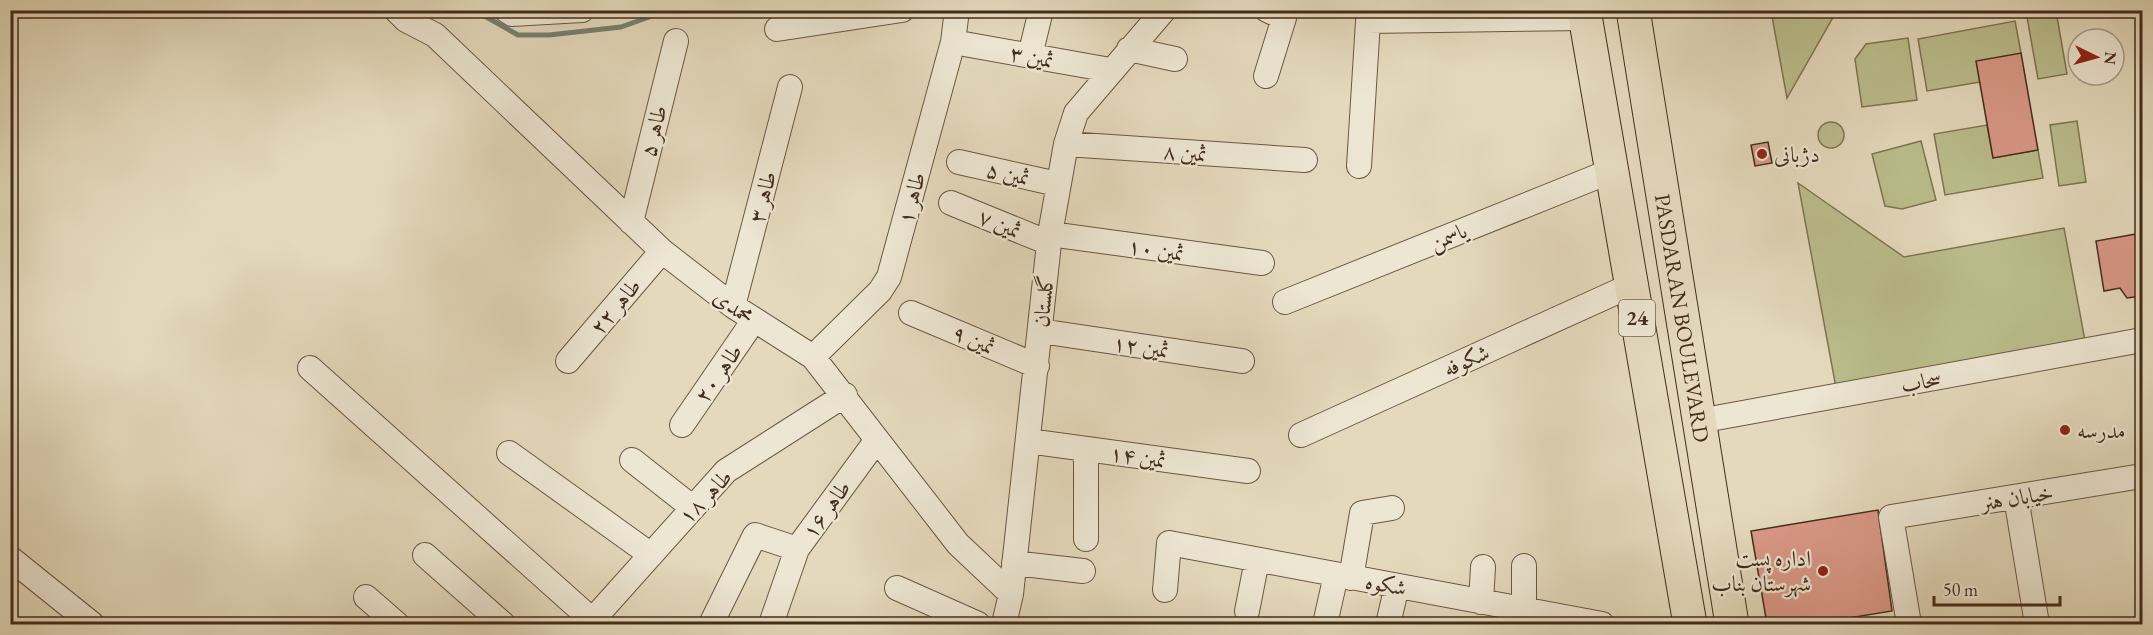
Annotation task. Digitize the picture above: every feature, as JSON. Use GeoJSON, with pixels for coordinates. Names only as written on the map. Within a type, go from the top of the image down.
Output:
{"type":"FeatureCollection","features":[{"type":"Feature","properties":{"kind":"highway","name":"PASDARAN BOULEVARD"},"geometry":{"type":"LineString","coordinates":[[1633,10],[1732,624]]}},
{"type":"Feature","properties":{"kind":"highway","name":"PASDARAN BOULEVARD"},"geometry":{"type":"LineString","coordinates":[[1585,14],[1690,624]]}},
{"type":"Feature","properties":{"kind":"street","name":"محمدی"},"geometry":{"type":"LineString","coordinates":[[396,10],[406,20],[435,35],[662,251],[733,306],[813,357],[845,395],[876,441],[958,544],[1011,594]]}},
{"type":"Feature","properties":{"kind":"street"},"geometry":{"type":"LineString","coordinates":[[510,12],[582,10]]}},
{"type":"Feature","properties":{"kind":"street"},"geometry":{"type":"LineString","coordinates":[[777,29],[902,10]]}},
{"type":"Feature","properties":{"kind":"street","name":"طاهر ۱"},"geometry":{"type":"LineString","coordinates":[[813,357],[880,291],[889,277],[953,42],[957,10]]}},
{"type":"Feature","properties":{"kind":"street"},"geometry":{"type":"LineString","coordinates":[[1030,56],[1041,10]]}},
{"type":"Feature","properties":{"kind":"street","name":"گلستان"},"geometry":{"type":"LineString","coordinates":[[1004,624],[1011,594],[1041,331],[1049,238],[1066,144],[1076,113],[1110,70],[1164,10]]}},
{"type":"Feature","properties":{"kind":"street"},"geometry":{"type":"LineString","coordinates":[[1266,76],[1284,18],[1267,10]]}},
{"type":"Feature","properties":{"kind":"street"},"geometry":{"type":"LineString","coordinates":[[1359,166],[1383,17],[1585,14]]}},
{"type":"Feature","properties":{"kind":"street","name":"طاهر ۵"},"geometry":{"type":"LineString","coordinates":[[631,222],[676,41]]}},
{"type":"Feature","properties":{"kind":"street","name":"ثمین ۳"},"geometry":{"type":"LineString","coordinates":[[953,42],[1110,70]]}},
{"type":"Feature","properties":{"kind":"street"},"geometry":{"type":"LineString","coordinates":[[1129,49],[1175,59]]}},
{"type":"Feature","properties":{"kind":"street","name":"طاهر ۳"},"geometry":{"type":"LineString","coordinates":[[733,306],[790,87]]}},
{"type":"Feature","properties":{"kind":"street","name":"ثمین ۸"},"geometry":{"type":"LineString","coordinates":[[1066,144],[1305,160]]}},
{"type":"Feature","properties":{"kind":"street","name":"ثمین ۵"},"geometry":{"type":"LineString","coordinates":[[959,162],[1057,184]]}},
{"type":"Feature","properties":{"kind":"street","name":"یاسمن"},"geometry":{"type":"LineString","coordinates":[[1285,302],[1611,171]]}},
{"type":"Feature","properties":{"kind":"street","name":"ثمین ۷"},"geometry":{"type":"LineString","coordinates":[[951,203],[1049,238]]}},
{"type":"Feature","properties":{"kind":"street","name":"ثمین ۱۰"},"geometry":{"type":"LineString","coordinates":[[1049,238],[1262,263]]}},
{"type":"Feature","properties":{"kind":"street","name":"طاهر ۲۲"},"geometry":{"type":"LineString","coordinates":[[568,361],[662,251]]}},
{"type":"Feature","properties":{"kind":"street","name":"شکوفه"},"geometry":{"type":"LineString","coordinates":[[1301,435],[1632,285]]}},
{"type":"Feature","properties":{"kind":"street","name":"ثمین ۹"},"geometry":{"type":"LineString","coordinates":[[911,313],[1037,366]]}},
{"type":"Feature","properties":{"kind":"street","name":"طاهر ۲۰"},"geometry":{"type":"LineString","coordinates":[[682,425],[754,320]]}},
{"type":"Feature","properties":{"kind":"street","name":"ثمین ۱۲"},"geometry":{"type":"LineString","coordinates":[[1041,331],[1242,361]]}},
{"type":"Feature","properties":{"kind":"street","name":"سحاب"},"geometry":{"type":"LineString","coordinates":[[1699,421],[2142,340]]}},
{"type":"Feature","properties":{"kind":"street"},"geometry":{"type":"LineString","coordinates":[[310,368],[590,622]]}},
{"type":"Feature","properties":{"kind":"street","name":"طاهر ۱۸"},"geometry":{"type":"LineString","coordinates":[[590,622],[726,471],[845,395]]}},
{"type":"Feature","properties":{"kind":"street","name":"طاهر ۱۶"},"geometry":{"type":"LineString","coordinates":[[711,624],[755,535],[797,549],[876,441]]}},
{"type":"Feature","properties":{"kind":"street","name":"ثمین ۱۴"},"geometry":{"type":"LineString","coordinates":[[1028,441],[1248,471]]}},
{"type":"Feature","properties":{"kind":"street"},"geometry":{"type":"LineString","coordinates":[[1086,449],[1086,539]]}},
{"type":"Feature","properties":{"kind":"street"},"geometry":{"type":"LineString","coordinates":[[509,453],[651,555]]}},
{"type":"Feature","properties":{"kind":"street"},"geometry":{"type":"LineString","coordinates":[[632,460],[693,508]]}},
{"type":"Feature","properties":{"kind":"street","name":"خیابان هنر"},"geometry":{"type":"LineString","coordinates":[[1909,624],[1891,517],[2016,497],[2142,482]]}},
{"type":"Feature","properties":{"kind":"street"},"geometry":{"type":"LineString","coordinates":[[2016,497],[2037,624]]}},
{"type":"Feature","properties":{"kind":"street"},"geometry":{"type":"LineString","coordinates":[[1325,624],[1344,576],[1362,513],[1392,508]]}},
{"type":"Feature","properties":{"kind":"street","name":"شکوه"},"geometry":{"type":"LineString","coordinates":[[1165,590],[1169,543],[1396,586],[1494,611],[1524,610],[1602,624]]}},
{"type":"Feature","properties":{"kind":"street"},"geometry":{"type":"LineString","coordinates":[[771,624],[797,549]]}},
{"type":"Feature","properties":{"kind":"street"},"geometry":{"type":"LineString","coordinates":[[425,555],[503,624]]}},
{"type":"Feature","properties":{"kind":"street"},"geometry":{"type":"LineString","coordinates":[[10,558],[92,624]]}},
{"type":"Feature","properties":{"kind":"street"},"geometry":{"type":"LineString","coordinates":[[1246,611],[1257,560]]}},
{"type":"Feature","properties":{"kind":"street"},"geometry":{"type":"LineString","coordinates":[[1014,563],[1083,571]]}},
{"type":"Feature","properties":{"kind":"street"},"geometry":{"type":"LineString","coordinates":[[1524,566],[1524,610]]}},
{"type":"Feature","properties":{"kind":"street"},"geometry":{"type":"LineString","coordinates":[[1483,567],[1494,611]]}},
{"type":"Feature","properties":{"kind":"street"},"geometry":{"type":"LineString","coordinates":[[1389,624],[1396,586]]}},
{"type":"Feature","properties":{"kind":"street"},"geometry":{"type":"LineString","coordinates":[[897,588],[978,624]]}},
{"type":"Feature","properties":{"kind":"street"},"geometry":{"type":"LineString","coordinates":[[366,597],[397,624]]}},
{"type":"Feature","properties":{"kind":"green space"},"geometry":{"type":"Polygon","coordinates":[[[1771,11],[1850,11],[1835,14],[1787,98],[1771,11]]]}},
{"type":"Feature","properties":{"kind":"green space"},"geometry":{"type":"Polygon","coordinates":[[[2056,11],[2066,74],[2038,79],[2027,17],[2056,11]]]}},
{"type":"Feature","properties":{"kind":"green space"},"geometry":{"type":"Polygon","coordinates":[[[2015,21],[2021,53],[1980,82],[1927,91],[1918,39],[2015,21]]]}},
{"type":"Feature","properties":{"kind":"green space"},"geometry":{"type":"Polygon","coordinates":[[[1908,38],[1917,100],[1862,107],[1855,59],[1866,44],[1908,38]]]}},
{"type":"Feature","properties":{"kind":"green space"},"geometry":{"type":"Polygon","coordinates":[[[2077,121],[2086,182],[2059,186],[2050,125],[2077,121]]]}},
{"type":"Feature","properties":{"kind":"green space"},"geometry":{"type":"Polygon","coordinates":[[[1831,122],[1840,126],[1844,135],[1840,144],[1831,148],[1822,144],[1818,135],[1822,126],[1831,122]]]}},
{"type":"Feature","properties":{"kind":"green space"},"geometry":{"type":"Polygon","coordinates":[[[1987,125],[1993,158],[2038,150],[2043,178],[1945,195],[1934,134],[1987,125]]]}},
{"type":"Feature","properties":{"kind":"green space"},"geometry":{"type":"Polygon","coordinates":[[[1921,141],[1936,200],[1902,209],[1885,206],[1872,154],[1921,141]]]}},
{"type":"Feature","properties":{"kind":"green space"},"geometry":{"type":"Polygon","coordinates":[[[1798,183],[1904,257],[2064,228],[2086,346],[1837,393],[1798,183]]]}},
{"type":"Feature","properties":{"kind":"building"},"geometry":{"type":"Polygon","coordinates":[[[2021,53],[2038,150],[1993,158],[1976,61],[2021,53]]]}},
{"type":"Feature","properties":{"kind":"building","name":"دژبانی"},"geometry":{"type":"Polygon","coordinates":[[[1768,142],[1772,163],[1755,166],[1751,145],[1768,142]]]}},
{"type":"Feature","properties":{"kind":"building"},"geometry":{"type":"Polygon","coordinates":[[[2142,233],[2142,296],[2127,298],[2120,288],[2104,291],[2096,241],[2142,233]]]}},
{"type":"Feature","properties":{"kind":"building","name":"اداره پست شهرستان بناب"},"geometry":{"type":"Polygon","coordinates":[[[1878,510],[1892,611],[1812,624],[1767,624],[1751,531],[1878,510]]]}},
{"type":"Feature","properties":{"kind":"waterway"},"geometry":{"type":"LineString","coordinates":[[474,10],[518,35],[549,35],[621,27],[669,10]]}},
{"type":"Feature","properties":{"kind":"place","name":"دژبانی"},"geometry":{"type":"Point","coordinates":[1762,154]}},
{"type":"Feature","properties":{"kind":"place","name":"مدرسه"},"geometry":{"type":"Point","coordinates":[2065,430]}},
{"type":"Feature","properties":{"kind":"place","name":"اداره پست شهرستان بناب"},"geometry":{"type":"Point","coordinates":[1823,571]}}]}
